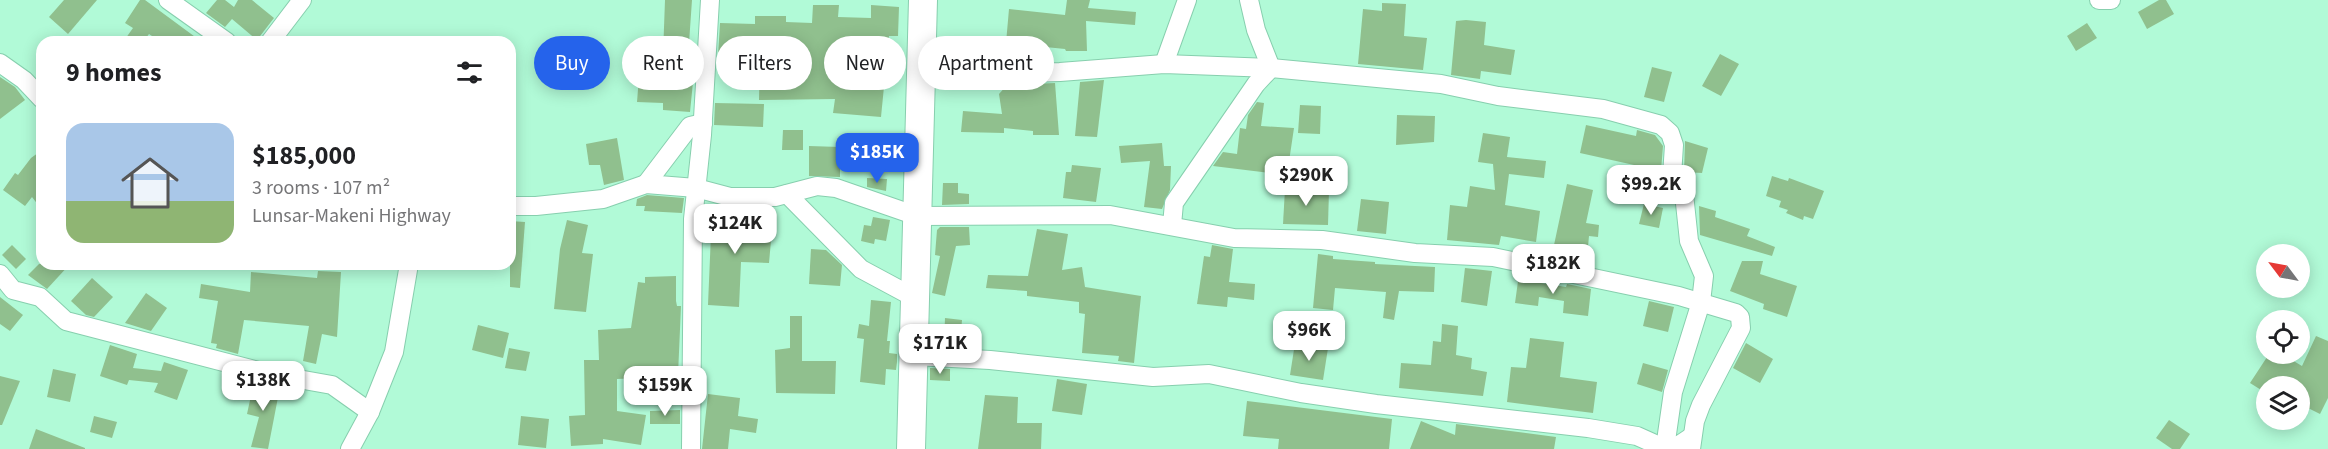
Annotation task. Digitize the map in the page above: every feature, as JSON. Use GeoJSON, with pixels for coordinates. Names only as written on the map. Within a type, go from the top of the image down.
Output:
{"type":"FeatureCollection","features":[{"type":"Feature","properties":{"kind":"main road"},"geometry":{"type":"LineString","coordinates":[[922,36],[923,0]]}},
{"type":"Feature","properties":{"kind":"main road"},"geometry":{"type":"LineString","coordinates":[[911,449],[920,90]]}},
{"type":"Feature","properties":{"kind":"street"},"geometry":{"type":"LineString","coordinates":[[168,0],[219,36]]}},
{"type":"Feature","properties":{"kind":"street"},"geometry":{"type":"LineString","coordinates":[[275,36],[302,0]]}},
{"type":"Feature","properties":{"kind":"street"},"geometry":{"type":"LineString","coordinates":[[691,449],[693,219],[703,123],[710,0]]}},
{"type":"Feature","properties":{"kind":"street"},"geometry":{"type":"LineString","coordinates":[[1164,63],[1187,0]]}},
{"type":"Feature","properties":{"kind":"street"},"geometry":{"type":"LineString","coordinates":[[1249,0],[1256,30],[1271,68]]}},
{"type":"Feature","properties":{"kind":"street"},"geometry":{"type":"LineString","coordinates":[[2099,0],[2111,0]]}},
{"type":"Feature","properties":{"kind":"street"},"geometry":{"type":"LineString","coordinates":[[0,63],[24,80],[36,93]]}},
{"type":"Feature","properties":{"kind":"street"},"geometry":{"type":"LineString","coordinates":[[1054,72],[1164,63],[1271,68],[1441,84],[1498,96],[1603,109],[1661,125],[1670,133],[1674,145],[1672,176],[1684,194],[1689,241],[1704,276],[1701,302],[1673,392],[1665,448]]}},
{"type":"Feature","properties":{"kind":"street"},"geometry":{"type":"LineString","coordinates":[[1172,225],[1174,202],[1257,84],[1271,68]]}},
{"type":"Feature","properties":{"kind":"street"},"geometry":{"type":"LineString","coordinates":[[646,184],[690,126],[703,123]]}},
{"type":"Feature","properties":{"kind":"street"},"geometry":{"type":"LineString","coordinates":[[516,206],[603,199],[646,184],[696,188],[730,197],[775,197],[817,186],[836,188],[917,216],[1110,215],[1234,238],[1322,240],[1415,253],[1493,257],[1701,302],[1736,313],[1740,317],[1741,328],[1701,405],[1691,443],[1665,448],[1637,436],[1588,428],[1376,404],[1301,393],[1209,374],[1153,377],[990,360],[914,356]]}},
{"type":"Feature","properties":{"kind":"street"},"geometry":{"type":"LineString","coordinates":[[787,194],[861,268],[915,298]]}},
{"type":"Feature","properties":{"kind":"street"},"geometry":{"type":"LineString","coordinates":[[350,449],[370,412],[398,339],[408,270]]}},
{"type":"Feature","properties":{"kind":"street"},"geometry":{"type":"LineString","coordinates":[[0,274],[13,290],[40,297],[66,321],[270,374],[332,385],[370,412]]}},
{"type":"Feature","properties":{"kind":"building"},"geometry":{"type":"Polygon","coordinates":[[[64,0],[97,0],[68,34],[49,17],[64,0]]]}},
{"type":"Feature","properties":{"kind":"building"},"geometry":{"type":"Polygon","coordinates":[[[140,0],[145,0],[194,36],[152,36],[149,34],[148,36],[127,36],[133,28],[125,23],[140,0]]]}},
{"type":"Feature","properties":{"kind":"building"},"geometry":{"type":"Polygon","coordinates":[[[217,0],[225,0],[234,7],[238,0],[252,0],[274,18],[260,36],[252,36],[232,19],[225,27],[206,13],[217,0]]]}},
{"type":"Feature","properties":{"kind":"building"},"geometry":{"type":"Polygon","coordinates":[[[665,0],[692,0],[690,36],[664,36],[665,0]]]}},
{"type":"Feature","properties":{"kind":"building"},"geometry":{"type":"Polygon","coordinates":[[[1067,0],[1090,0],[1088,8],[1136,12],[1135,25],[1086,21],[1087,51],[1066,51],[1054,48],[1054,36],[1007,36],[1009,9],[1065,15],[1067,0]]]}},
{"type":"Feature","properties":{"kind":"building"},"geometry":{"type":"Polygon","coordinates":[[[2159,0],[2166,0],[2174,14],[2147,29],[2138,12],[2159,0]]]}},
{"type":"Feature","properties":{"kind":"building"},"geometry":{"type":"Polygon","coordinates":[[[1382,3],[1406,4],[1404,36],[1427,38],[1423,70],[1358,64],[1363,9],[1382,11],[1382,3]]]}},
{"type":"Feature","properties":{"kind":"building"},"geometry":{"type":"Polygon","coordinates":[[[813,5],[839,5],[838,17],[871,18],[871,5],[899,7],[898,36],[824,36],[824,90],[884,90],[881,117],[833,113],[835,99],[759,100],[759,90],[812,90],[812,36],[719,36],[720,23],[755,24],[755,16],[786,16],[786,22],[812,23],[813,5]]]}},
{"type":"Feature","properties":{"kind":"building"},"geometry":{"type":"Polygon","coordinates":[[[1456,21],[1486,22],[1484,45],[1515,50],[1511,75],[1481,71],[1480,79],[1451,75],[1456,21]]]}},
{"type":"Feature","properties":{"kind":"building"},"geometry":{"type":"Polygon","coordinates":[[[2087,23],[2097,38],[2076,51],[2067,36],[2087,23]]]}},
{"type":"Feature","properties":{"kind":"building"},"geometry":{"type":"Polygon","coordinates":[[[1720,54],[1739,64],[1721,96],[1702,86],[1720,54]]]}},
{"type":"Feature","properties":{"kind":"building"},"geometry":{"type":"Polygon","coordinates":[[[1652,67],[1672,72],[1664,102],[1644,97],[1652,67]]]}},
{"type":"Feature","properties":{"kind":"building"},"geometry":{"type":"Polygon","coordinates":[[[0,77],[15,87],[25,100],[0,119],[0,77]]]}},
{"type":"Feature","properties":{"kind":"building"},"geometry":{"type":"Polygon","coordinates":[[[1104,80],[1097,137],[1075,136],[1080,82],[1104,80]]]}},
{"type":"Feature","properties":{"kind":"building"},"geometry":{"type":"Polygon","coordinates":[[[1054,83],[1059,135],[1033,135],[1033,131],[1004,128],[1004,133],[961,132],[963,111],[1002,114],[999,94],[1003,90],[1054,90],[1054,83]]]}},
{"type":"Feature","properties":{"kind":"building"},"geometry":{"type":"Polygon","coordinates":[[[638,90],[692,90],[690,112],[663,110],[663,103],[637,102],[638,90]]]}},
{"type":"Feature","properties":{"kind":"building"},"geometry":{"type":"Polygon","coordinates":[[[1257,102],[1264,103],[1261,126],[1294,128],[1287,175],[1213,166],[1223,152],[1237,154],[1240,128],[1246,129],[1248,115],[1257,102]]]}},
{"type":"Feature","properties":{"kind":"building"},"geometry":{"type":"Polygon","coordinates":[[[715,103],[764,104],[763,127],[714,125],[715,103]]]}},
{"type":"Feature","properties":{"kind":"building"},"geometry":{"type":"Polygon","coordinates":[[[1300,105],[1321,106],[1320,134],[1298,133],[1300,105]]]}},
{"type":"Feature","properties":{"kind":"building"},"geometry":{"type":"Polygon","coordinates":[[[1397,115],[1435,116],[1434,142],[1396,145],[1397,115]]]}},
{"type":"Feature","properties":{"kind":"building"},"geometry":{"type":"Polygon","coordinates":[[[1586,125],[1636,136],[1637,130],[1655,135],[1663,146],[1661,171],[1580,153],[1586,125]]]}},
{"type":"Feature","properties":{"kind":"building"},"geometry":{"type":"Polygon","coordinates":[[[783,130],[803,130],[803,150],[782,150],[783,130]]]}},
{"type":"Feature","properties":{"kind":"building"},"geometry":{"type":"Polygon","coordinates":[[[1483,133],[1510,137],[1507,157],[1546,161],[1544,178],[1509,174],[1505,205],[1540,211],[1536,242],[1501,236],[1499,245],[1447,240],[1450,205],[1467,207],[1470,186],[1495,190],[1493,164],[1478,162],[1483,133]]]}},
{"type":"Feature","properties":{"kind":"building"},"geometry":{"type":"Polygon","coordinates":[[[617,138],[624,180],[604,185],[600,165],[589,165],[586,144],[617,138]]]}},
{"type":"Feature","properties":{"kind":"building"},"geometry":{"type":"Polygon","coordinates":[[[1685,141],[1708,148],[1702,173],[1684,172],[1685,141]]]}},
{"type":"Feature","properties":{"kind":"building"},"geometry":{"type":"Polygon","coordinates":[[[1162,143],[1164,166],[1171,166],[1170,190],[1162,209],[1144,207],[1150,161],[1121,163],[1119,146],[1162,143]]]}},
{"type":"Feature","properties":{"kind":"building"},"geometry":{"type":"Polygon","coordinates":[[[809,146],[840,147],[840,177],[809,176],[809,146]]]}},
{"type":"Feature","properties":{"kind":"building"},"geometry":{"type":"Polygon","coordinates":[[[36,154],[36,202],[32,197],[25,206],[3,190],[15,173],[18,175],[36,154]]]}},
{"type":"Feature","properties":{"kind":"building"},"geometry":{"type":"Polygon","coordinates":[[[1072,165],[1101,168],[1096,202],[1063,198],[1066,172],[1071,172],[1072,165]]]}},
{"type":"Feature","properties":{"kind":"building"},"geometry":{"type":"Polygon","coordinates":[[[1772,176],[1788,181],[1789,178],[1824,191],[1813,219],[1804,216],[1803,220],[1786,213],[1788,210],[1779,207],[1781,201],[1766,196],[1772,176]]]}},
{"type":"Feature","properties":{"kind":"building"},"geometry":{"type":"Polygon","coordinates":[[[867,178],[887,179],[886,191],[867,187],[867,178]]]}},
{"type":"Feature","properties":{"kind":"building"},"geometry":{"type":"Polygon","coordinates":[[[943,183],[958,183],[958,193],[969,194],[969,204],[942,205],[943,183]]]}},
{"type":"Feature","properties":{"kind":"building"},"geometry":{"type":"Polygon","coordinates":[[[1567,184],[1593,190],[1586,223],[1599,225],[1598,237],[1589,236],[1587,257],[1566,254],[1567,247],[1554,245],[1567,184]]]}},
{"type":"Feature","properties":{"kind":"building"},"geometry":{"type":"Polygon","coordinates":[[[1285,189],[1329,190],[1328,225],[1283,224],[1285,189]]]}},
{"type":"Feature","properties":{"kind":"building"},"geometry":{"type":"Polygon","coordinates":[[[647,195],[684,198],[682,213],[644,211],[645,206],[636,206],[637,199],[647,195]]]}},
{"type":"Feature","properties":{"kind":"building"},"geometry":{"type":"Polygon","coordinates":[[[1361,199],[1389,202],[1386,234],[1357,231],[1361,199]]]}},
{"type":"Feature","properties":{"kind":"building"},"geometry":{"type":"Polygon","coordinates":[[[1644,204],[1663,208],[1659,228],[1639,224],[1644,204]]]}},
{"type":"Feature","properties":{"kind":"building"},"geometry":{"type":"Polygon","coordinates":[[[1699,206],[1716,211],[1715,217],[1750,229],[1747,236],[1775,247],[1772,256],[1700,235],[1699,206]]]}},
{"type":"Feature","properties":{"kind":"building"},"geometry":{"type":"Polygon","coordinates":[[[761,208],[774,208],[769,263],[741,262],[739,307],[708,305],[712,210],[730,211],[729,228],[760,229],[761,208]]]}},
{"type":"Feature","properties":{"kind":"building"},"geometry":{"type":"Polygon","coordinates":[[[873,217],[890,220],[886,241],[875,239],[874,244],[861,241],[864,225],[871,226],[873,217]]]}},
{"type":"Feature","properties":{"kind":"building"},"geometry":{"type":"Polygon","coordinates":[[[567,220],[588,225],[582,253],[593,254],[586,312],[554,309],[560,249],[567,220]]]}},
{"type":"Feature","properties":{"kind":"building"},"geometry":{"type":"Polygon","coordinates":[[[516,221],[525,222],[520,288],[510,287],[510,270],[516,270],[516,221]]]}},
{"type":"Feature","properties":{"kind":"building"},"geometry":{"type":"Polygon","coordinates":[[[940,227],[969,227],[970,245],[956,246],[945,296],[932,293],[940,256],[935,255],[937,230],[940,227]]]}},
{"type":"Feature","properties":{"kind":"building"},"geometry":{"type":"Polygon","coordinates":[[[1037,229],[1068,234],[1062,270],[1082,267],[1085,287],[1141,296],[1134,363],[1118,361],[1119,356],[1082,353],[1085,314],[1079,313],[1079,302],[1027,296],[1027,291],[986,288],[988,275],[1028,276],[1037,229]]]}},
{"type":"Feature","properties":{"kind":"building"},"geometry":{"type":"Polygon","coordinates":[[[12,245],[26,259],[16,269],[2,255],[12,245]]]}},
{"type":"Feature","properties":{"kind":"building"},"geometry":{"type":"Polygon","coordinates":[[[1212,245],[1233,249],[1229,282],[1255,284],[1254,300],[1228,297],[1227,307],[1197,304],[1204,256],[1210,257],[1212,245]]]}},
{"type":"Feature","properties":{"kind":"building"},"geometry":{"type":"Polygon","coordinates":[[[811,249],[826,250],[842,265],[840,286],[809,284],[811,249]]]}},
{"type":"Feature","properties":{"kind":"building"},"geometry":{"type":"Polygon","coordinates":[[[1318,254],[1333,256],[1333,259],[1375,262],[1375,264],[1435,267],[1434,292],[1399,291],[1394,320],[1383,318],[1386,292],[1335,288],[1333,310],[1313,308],[1318,254]]]}},
{"type":"Feature","properties":{"kind":"building"},"geometry":{"type":"Polygon","coordinates":[[[1742,261],[1763,261],[1760,274],[1797,286],[1787,317],[1763,309],[1764,304],[1730,291],[1742,261]]]}},
{"type":"Feature","properties":{"kind":"building"},"geometry":{"type":"Polygon","coordinates":[[[36,267],[36,270],[64,270],[47,289],[28,275],[36,267]]]}},
{"type":"Feature","properties":{"kind":"building"},"geometry":{"type":"Polygon","coordinates":[[[1465,268],[1492,271],[1487,306],[1461,302],[1465,268]]]}},
{"type":"Feature","properties":{"kind":"building"},"geometry":{"type":"Polygon","coordinates":[[[318,271],[341,272],[337,337],[322,334],[316,364],[303,361],[309,326],[244,320],[238,354],[216,348],[217,344],[211,343],[218,301],[199,298],[201,284],[250,292],[251,272],[317,278],[318,271]]]}},
{"type":"Feature","properties":{"kind":"building"},"geometry":{"type":"Polygon","coordinates":[[[1519,274],[1541,279],[1541,283],[1566,287],[1567,284],[1591,289],[1588,316],[1563,313],[1564,301],[1539,297],[1538,306],[1515,303],[1519,274]]]}},
{"type":"Feature","properties":{"kind":"building"},"geometry":{"type":"Polygon","coordinates":[[[676,276],[676,301],[677,306],[681,306],[678,375],[638,375],[638,378],[617,379],[617,411],[646,415],[641,445],[603,439],[603,444],[571,446],[569,416],[585,415],[584,360],[599,360],[598,330],[631,328],[638,282],[645,283],[645,277],[676,276]]]}},
{"type":"Feature","properties":{"kind":"building"},"geometry":{"type":"Polygon","coordinates":[[[92,278],[113,297],[94,317],[86,315],[71,301],[92,278]]]}},
{"type":"Feature","properties":{"kind":"building"},"geometry":{"type":"Polygon","coordinates":[[[146,293],[167,308],[151,331],[125,323],[146,293]]]}},
{"type":"Feature","properties":{"kind":"building"},"geometry":{"type":"Polygon","coordinates":[[[0,297],[23,315],[10,331],[0,324],[0,297]]]}},
{"type":"Feature","properties":{"kind":"building"},"geometry":{"type":"Polygon","coordinates":[[[871,300],[891,302],[887,341],[890,341],[889,353],[897,354],[897,362],[896,370],[886,369],[885,385],[860,382],[864,339],[857,338],[859,324],[869,326],[871,300]]]}},
{"type":"Feature","properties":{"kind":"building"},"geometry":{"type":"Polygon","coordinates":[[[1649,301],[1674,307],[1668,332],[1643,326],[1649,301]]]}},
{"type":"Feature","properties":{"kind":"building"},"geometry":{"type":"Polygon","coordinates":[[[790,316],[802,316],[802,361],[836,361],[835,394],[776,393],[775,350],[790,348],[790,316]]]}},
{"type":"Feature","properties":{"kind":"building"},"geometry":{"type":"Polygon","coordinates":[[[945,318],[962,320],[960,345],[944,344],[945,318]]]}},
{"type":"Feature","properties":{"kind":"building"},"geometry":{"type":"Polygon","coordinates":[[[1442,324],[1458,326],[1456,355],[1472,358],[1471,369],[1487,372],[1483,396],[1399,388],[1401,363],[1431,365],[1433,341],[1441,342],[1442,324]]]}},
{"type":"Feature","properties":{"kind":"building"},"geometry":{"type":"Polygon","coordinates":[[[478,325],[509,333],[503,358],[472,350],[478,325]]]}},
{"type":"Feature","properties":{"kind":"building"},"geometry":{"type":"Polygon","coordinates":[[[2316,336],[2328,341],[2328,398],[2320,414],[2310,409],[2310,376],[2256,376],[2256,387],[2250,383],[2262,364],[2299,364],[2302,366],[2310,364],[2310,349],[2316,336]]]}},
{"type":"Feature","properties":{"kind":"building"},"geometry":{"type":"Polygon","coordinates":[[[1530,338],[1564,342],[1560,377],[1597,382],[1593,413],[1507,402],[1511,367],[1526,368],[1530,338]]]}},
{"type":"Feature","properties":{"kind":"building"},"geometry":{"type":"Polygon","coordinates":[[[1295,343],[1328,348],[1323,380],[1290,375],[1295,343]]]}},
{"type":"Feature","properties":{"kind":"building"},"geometry":{"type":"Polygon","coordinates":[[[1746,343],[1773,359],[1760,383],[1733,368],[1746,343]]]}},
{"type":"Feature","properties":{"kind":"building"},"geometry":{"type":"Polygon","coordinates":[[[110,345],[137,354],[133,368],[161,371],[164,362],[188,370],[177,400],[154,392],[158,383],[129,380],[127,385],[100,376],[110,345]]]}},
{"type":"Feature","properties":{"kind":"building"},"geometry":{"type":"Polygon","coordinates":[[[509,348],[530,352],[526,371],[505,368],[509,348]]]}},
{"type":"Feature","properties":{"kind":"building"},"geometry":{"type":"Polygon","coordinates":[[[1643,363],[1668,370],[1662,392],[1637,384],[1643,363]]]}},
{"type":"Feature","properties":{"kind":"building"},"geometry":{"type":"Polygon","coordinates":[[[930,368],[950,369],[950,381],[930,380],[930,368]]]}},
{"type":"Feature","properties":{"kind":"building"},"geometry":{"type":"Polygon","coordinates":[[[53,369],[76,374],[70,402],[47,397],[53,369]]]}},
{"type":"Feature","properties":{"kind":"building"},"geometry":{"type":"Polygon","coordinates":[[[0,376],[20,381],[2,425],[0,425],[0,376]]]}},
{"type":"Feature","properties":{"kind":"building"},"geometry":{"type":"Polygon","coordinates":[[[1057,379],[1087,384],[1082,415],[1052,411],[1057,379]]]}},
{"type":"Feature","properties":{"kind":"building"},"geometry":{"type":"Polygon","coordinates":[[[254,382],[280,387],[268,449],[251,447],[259,417],[247,414],[254,382]]]}},
{"type":"Feature","properties":{"kind":"building"},"geometry":{"type":"Polygon","coordinates":[[[708,394],[740,398],[738,416],[758,419],[756,433],[730,429],[728,449],[702,449],[708,394]]]}},
{"type":"Feature","properties":{"kind":"building"},"geometry":{"type":"Polygon","coordinates":[[[985,395],[1018,397],[1017,423],[1042,423],[1041,449],[978,449],[985,395]]]}},
{"type":"Feature","properties":{"kind":"building"},"geometry":{"type":"Polygon","coordinates":[[[1247,401],[1392,419],[1389,449],[1278,449],[1279,439],[1243,436],[1247,401]]]}},
{"type":"Feature","properties":{"kind":"building"},"geometry":{"type":"Polygon","coordinates":[[[680,410],[680,424],[650,424],[650,411],[680,410]]]}},
{"type":"Feature","properties":{"kind":"building"},"geometry":{"type":"Polygon","coordinates":[[[94,416],[117,422],[112,438],[90,432],[94,416]]]}},
{"type":"Feature","properties":{"kind":"building"},"geometry":{"type":"Polygon","coordinates":[[[521,416],[549,419],[546,448],[518,445],[521,416]]]}},
{"type":"Feature","properties":{"kind":"building"},"geometry":{"type":"Polygon","coordinates":[[[2169,420],[2190,434],[2180,449],[2172,449],[2156,438],[2169,420]]]}},
{"type":"Feature","properties":{"kind":"building"},"geometry":{"type":"Polygon","coordinates":[[[1421,421],[1455,435],[1456,424],[1556,437],[1554,449],[1410,449],[1421,421]]]}},
{"type":"Feature","properties":{"kind":"building"},"geometry":{"type":"Polygon","coordinates":[[[36,429],[85,448],[85,449],[29,449],[36,429]]]}}]}
